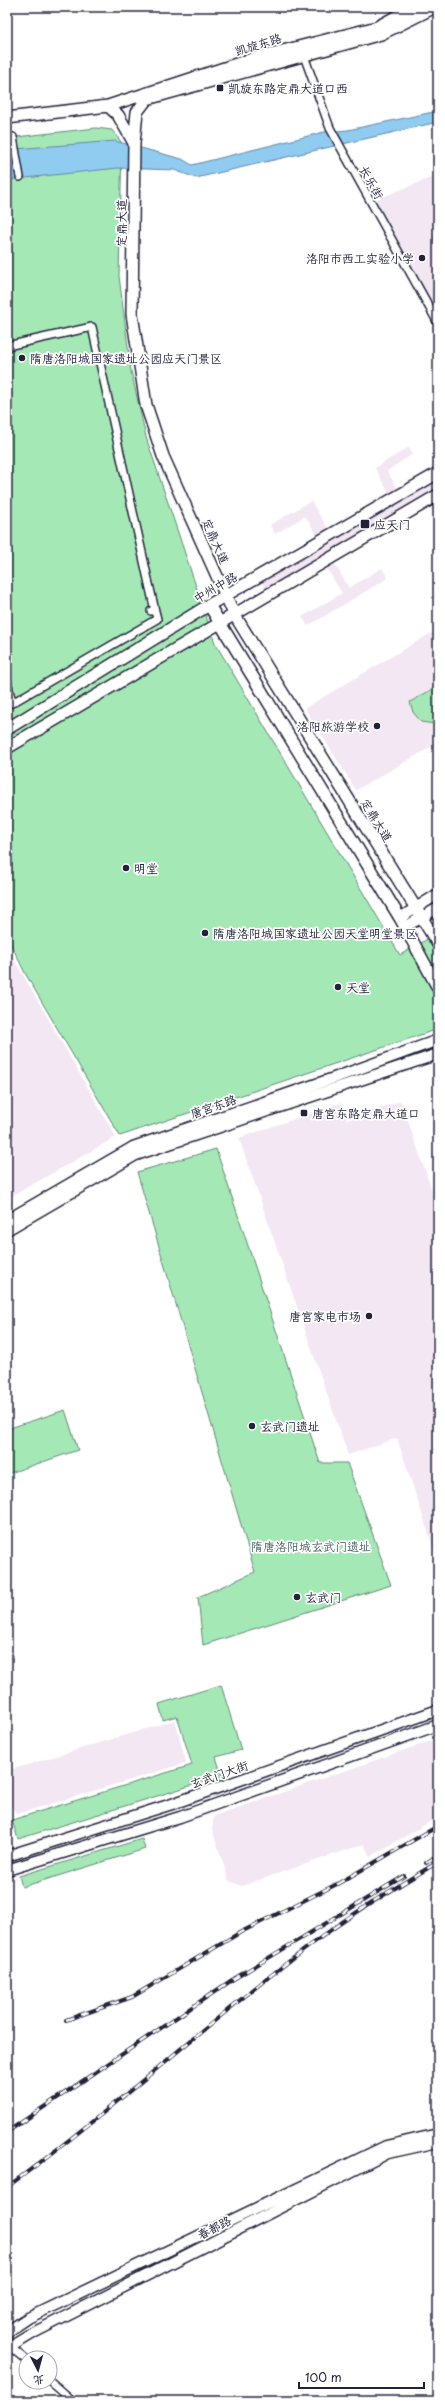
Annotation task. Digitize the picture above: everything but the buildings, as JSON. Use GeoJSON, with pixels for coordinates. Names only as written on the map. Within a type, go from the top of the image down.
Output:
{"type":"FeatureCollection","features":[{"type":"Feature","properties":{"kind":"main road","name":"凯旋东路"},"geometry":{"type":"LineString","coordinates":[[7,118],[108,106],[302,50],[381,34],[435,7]]}},
{"type":"Feature","properties":{"kind":"main road","name":"凯旋东路"},"geometry":{"type":"LineString","coordinates":[[134,143],[137,112],[148,99],[377,27],[409,8]]}},
{"type":"Feature","properties":{"kind":"main road","name":"定鼎大道"},"geometry":{"type":"LineString","coordinates":[[108,106],[118,115],[134,143],[132,314],[146,405],[163,456],[234,614],[438,944]]}},
{"type":"Feature","properties":{"kind":"main road","name":"中州中路"},"geometry":{"type":"LineString","coordinates":[[7,729],[209,605],[438,473]]}},
{"type":"Feature","properties":{"kind":"main road"},"geometry":{"type":"LineString","coordinates":[[7,748],[438,495]]}},
{"type":"Feature","properties":{"kind":"main road"},"geometry":{"type":"LineString","coordinates":[[209,605],[403,923],[438,988]]}},
{"type":"Feature","properties":{"kind":"main road"},"geometry":{"type":"LineString","coordinates":[[403,923],[419,912],[438,894]]}},
{"type":"Feature","properties":{"kind":"main road"},"geometry":{"type":"LineString","coordinates":[[419,912],[438,908]]}},
{"type":"Feature","properties":{"kind":"main road","name":"唐宫东路"},"geometry":{"type":"LineString","coordinates":[[7,1220],[132,1147],[334,1078],[438,1040]]}},
{"type":"Feature","properties":{"kind":"main road","name":"唐宫东路"},"geometry":{"type":"LineString","coordinates":[[7,1230],[136,1155],[438,1054]]}},
{"type":"Feature","properties":{"kind":"main road","name":"玄武门大街"},"geometry":{"type":"LineString","coordinates":[[7,1856],[172,1804],[438,1710]]}},
{"type":"Feature","properties":{"kind":"main road"},"geometry":{"type":"LineString","coordinates":[[7,1870],[180,1817],[438,1726]]}},
{"type":"Feature","properties":{"kind":"main road","name":"春都路"},"geometry":{"type":"LineString","coordinates":[[7,2332],[28,2318],[386,2146],[438,2134]]}},
{"type":"Feature","properties":{"kind":"main road","name":"春都路"},"geometry":{"type":"LineString","coordinates":[[8,2347],[388,2153],[438,2142]]}},
{"type":"Feature","properties":{"kind":"street","name":"长乐街"},"geometry":{"type":"LineString","coordinates":[[302,50],[330,128],[438,323]]}},
{"type":"Feature","properties":{"kind":"street"},"geometry":{"type":"LineString","coordinates":[[13,137],[20,178]]}},
{"type":"Feature","properties":{"kind":"street"},"geometry":{"type":"LineString","coordinates":[[7,346],[92,327],[153,611],[157,619],[12,703],[7,680]]}},
{"type":"Feature","properties":{"kind":"street"},"geometry":{"type":"LineString","coordinates":[[8,2347],[18,2354]]}},
{"type":"Feature","properties":{"kind":"street"},"geometry":{"type":"LineString","coordinates":[[58,2388],[74,2401]]}},
{"type":"Feature","properties":{"kind":"shaded area","name":"洛阳市西工实验小学"},"geometry":{"type":"Polygon","coordinates":[[[438,175],[438,316],[375,200],[438,175]]]}},
{"type":"Feature","properties":{"kind":"shaded area"},"geometry":{"type":"Polygon","coordinates":[[[409,447],[413,454],[387,471],[397,488],[438,464],[438,492],[330,556],[349,588],[382,568],[388,578],[308,626],[302,617],[342,593],[322,561],[268,592],[256,572],[317,535],[305,516],[275,534],[270,525],[311,501],[328,529],[389,493],[375,468],[409,447]]]}},
{"type":"Feature","properties":{"kind":"shaded area","name":"洛阳旅游学校"},"geometry":{"type":"Polygon","coordinates":[[[438,629],[438,743],[356,790],[305,708],[438,629]]]}},
{"type":"Feature","properties":{"kind":"shaded area"},"geometry":{"type":"Polygon","coordinates":[[[7,947],[116,1137],[7,1199],[7,947]]]}},
{"type":"Feature","properties":{"kind":"shaded area","name":"唐宫家电市场"},"geometry":{"type":"Polygon","coordinates":[[[401,1101],[438,1208],[438,1562],[397,1438],[348,1455],[239,1138],[341,1103],[347,1120],[401,1101]]]}},
{"type":"Feature","properties":{"kind":"shaded area"},"geometry":{"type":"Polygon","coordinates":[[[175,1720],[186,1763],[17,1814],[7,1801],[7,1771],[175,1720]]]}},
{"type":"Feature","properties":{"kind":"shaded area"},"geometry":{"type":"Polygon","coordinates":[[[434,1740],[438,1742],[438,1817],[370,1857],[364,1844],[242,1886],[229,1881],[212,1829],[214,1816],[434,1740]]]}},
{"type":"Feature","properties":{"kind":"green space"},"geometry":{"type":"Polygon","coordinates":[[[96,128],[112,130],[122,143],[119,276],[131,371],[146,437],[215,643],[400,955],[438,933],[438,1029],[120,1136],[25,973],[7,936],[7,138],[96,128]]]}},
{"type":"Feature","properties":{"kind":"green space"},"geometry":{"type":"Polygon","coordinates":[[[438,226],[438,252],[434,239],[438,226]]]}},
{"type":"Feature","properties":{"kind":"green space"},"geometry":{"type":"Polygon","coordinates":[[[438,686],[438,722],[435,724],[421,722],[413,712],[410,702],[438,686]]]}},
{"type":"Feature","properties":{"kind":"green space","name":"隋唐洛阳城玄武门遗址"},"geometry":{"type":"Polygon","coordinates":[[[216,1149],[320,1463],[347,1463],[391,1585],[203,1645],[198,1597],[255,1572],[137,1172],[216,1149]]]}},
{"type":"Feature","properties":{"kind":"green space"},"geometry":{"type":"Polygon","coordinates":[[[65,1410],[78,1450],[7,1474],[7,1429],[65,1410]]]}},
{"type":"Feature","properties":{"kind":"green space"},"geometry":{"type":"Polygon","coordinates":[[[221,1685],[241,1750],[216,1757],[222,1776],[18,1839],[12,1820],[192,1765],[177,1716],[163,1720],[159,1704],[221,1685]]]}},
{"type":"Feature","properties":{"kind":"green space"},"geometry":{"type":"Polygon","coordinates":[[[142,1839],[145,1849],[22,1887],[19,1876],[142,1839]]]}},
{"type":"Feature","properties":{"kind":"water"},"geometry":{"type":"Polygon","coordinates":[[[438,111],[438,122],[196,178],[174,170],[118,168],[7,180],[7,151],[15,149],[115,141],[182,159],[192,165],[324,132],[348,130],[438,111]]]}},
{"type":"Feature","properties":{"kind":"railway"},"geometry":{"type":"LineString","coordinates":[[66,2020],[132,1997],[241,1932],[339,1883],[438,1826]]}},
{"type":"Feature","properties":{"kind":"railway"},"geometry":{"type":"LineString","coordinates":[[426,1863],[438,1855]]}},
{"type":"Feature","properties":{"kind":"railway"},"geometry":{"type":"LineString","coordinates":[[7,2187],[89,2124],[249,1993],[331,1930],[357,1912],[438,1862]]}},
{"type":"Feature","properties":{"kind":"railway"},"geometry":{"type":"LineString","coordinates":[[7,2132],[232,1980],[404,1876]]}},
{"type":"Feature","properties":{"kind":"place","name":"凯旋东路定鼎大道口西"},"geometry":{"type":"Point","coordinates":[220,88]}},
{"type":"Feature","properties":{"kind":"place","name":"洛阳市西工实验小学"},"geometry":{"type":"Point","coordinates":[422,258]}},
{"type":"Feature","properties":{"kind":"place","name":"隋唐洛阳城国家遗址公园应天门景区"},"geometry":{"type":"Point","coordinates":[22,358]}},
{"type":"Feature","properties":{"kind":"place","name":"应天门"},"geometry":{"type":"Point","coordinates":[365,524]}},
{"type":"Feature","properties":{"kind":"place","name":"洛阳旅游学校"},"geometry":{"type":"Point","coordinates":[377,726]}},
{"type":"Feature","properties":{"kind":"place","name":"明堂"},"geometry":{"type":"Point","coordinates":[126,868]}},
{"type":"Feature","properties":{"kind":"place","name":"隋唐洛阳城国家遗址公园天堂明堂景区"},"geometry":{"type":"Point","coordinates":[205,933]}},
{"type":"Feature","properties":{"kind":"place","name":"天堂"},"geometry":{"type":"Point","coordinates":[338,987]}},
{"type":"Feature","properties":{"kind":"place","name":"唐宫东路定鼎大道口"},"geometry":{"type":"Point","coordinates":[304,1113]}},
{"type":"Feature","properties":{"kind":"place","name":"唐宫家电市场"},"geometry":{"type":"Point","coordinates":[369,1316]}},
{"type":"Feature","properties":{"kind":"place","name":"玄武门遗址"},"geometry":{"type":"Point","coordinates":[252,1426]}},
{"type":"Feature","properties":{"kind":"place","name":"玄武门"},"geometry":{"type":"Point","coordinates":[297,1597]}}]}
